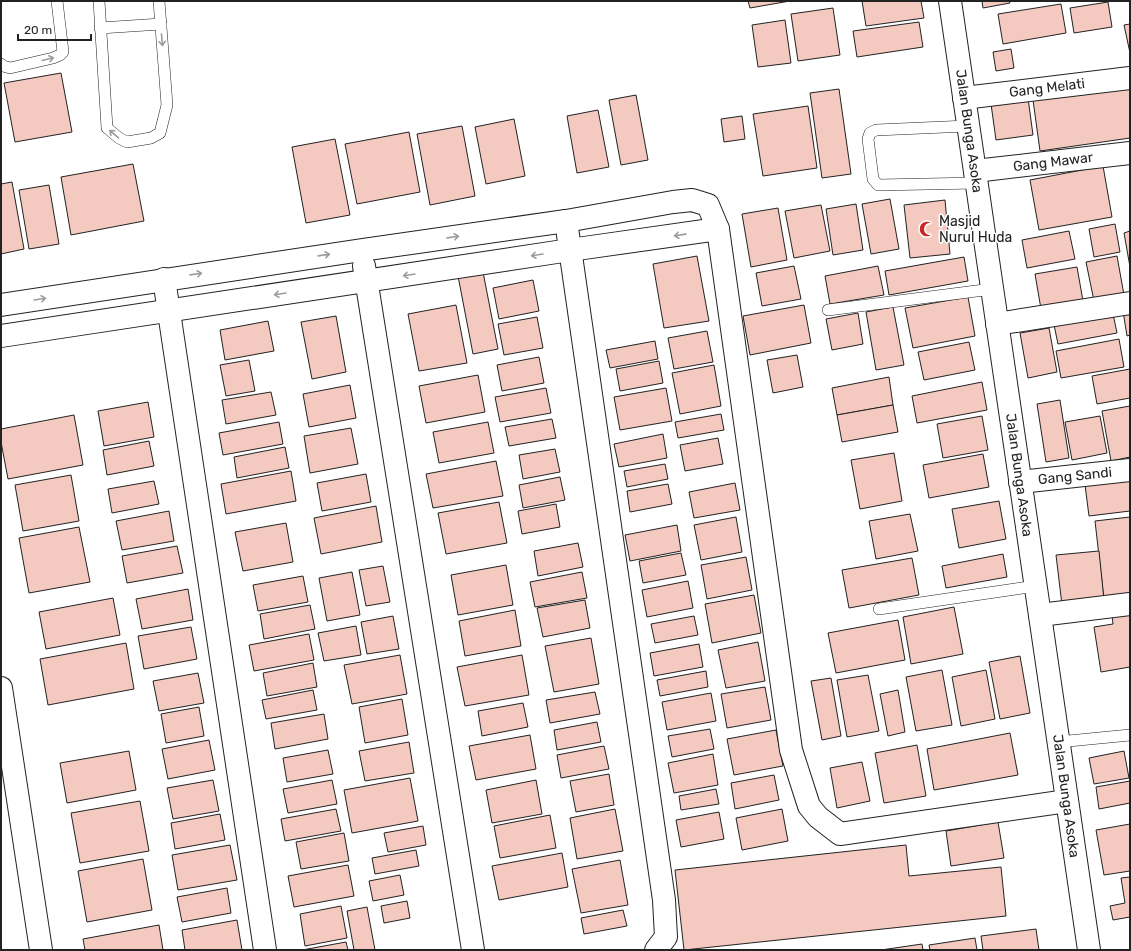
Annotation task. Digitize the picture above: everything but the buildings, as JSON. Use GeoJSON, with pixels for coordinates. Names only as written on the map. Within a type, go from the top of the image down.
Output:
{"type":"FeatureCollection","features":[{"type":"Feature","properties":{"kind":"street","name":"Jalan Bunga Asoka"},"geometry":{"type":"LineString","coordinates":[[950,1],[1089,950]]}},
{"type":"Feature","properties":{"kind":"street","name":"Gang Melati"},"geometry":{"type":"LineString","coordinates":[[964,98],[1130,78]]}},
{"type":"Feature","properties":{"kind":"street","name":"Gang Mawar"},"geometry":{"type":"LineString","coordinates":[[976,177],[1130,153]]}},
{"type":"Feature","properties":{"kind":"street"},"geometry":{"type":"LineString","coordinates":[[1,305],[164,279],[566,221],[673,202],[692,200],[708,205],[718,229],[790,750],[809,806],[818,817],[840,834],[1067,801]]}},
{"type":"Feature","properties":{"kind":"street"},"geometry":{"type":"LineString","coordinates":[[566,221],[664,900],[666,937],[656,950]]}},
{"type":"Feature","properties":{"kind":"street"},"geometry":{"type":"LineString","coordinates":[[1,336],[718,229]]}},
{"type":"Feature","properties":{"kind":"street"},"geometry":{"type":"LineString","coordinates":[[362,250],[473,950]]}},
{"type":"Feature","properties":{"kind":"street"},"geometry":{"type":"LineString","coordinates":[[164,279],[264,950]]}},
{"type":"Feature","properties":{"kind":"street"},"geometry":{"type":"LineString","coordinates":[[997,324],[1130,303]]}},
{"type":"Feature","properties":{"kind":"street","name":"Gang Sandi"},"geometry":{"type":"LineString","coordinates":[[1020,482],[1130,470]]}},
{"type":"Feature","properties":{"kind":"street"},"geometry":{"type":"LineString","coordinates":[[1040,615],[1130,604]]}},
{"type":"Feature","properties":{"kind":"street"},"geometry":{"type":"LineString","coordinates":[[1,688],[41,950]]}},
{"type":"Feature","properties":{"kind":"lane"},"geometry":{"type":"LineString","coordinates":[[1,64],[10,68],[54,58],[63,52],[56,1]]}},
{"type":"Feature","properties":{"kind":"lane"},"geometry":{"type":"LineString","coordinates":[[99,1],[107,128],[119,138],[127,142],[151,138],[160,133],[167,105],[159,1]]}},
{"type":"Feature","properties":{"kind":"lane"},"geometry":{"type":"LineString","coordinates":[[100,28],[161,24]]}},
{"type":"Feature","properties":{"kind":"lane"},"geometry":{"type":"LineString","coordinates":[[968,126],[876,130],[870,133],[868,139],[873,179],[878,185],[976,177]]}},
{"type":"Feature","properties":{"kind":"lane"},"geometry":{"type":"LineString","coordinates":[[828,310],[992,289]]}},
{"type":"Feature","properties":{"kind":"lane"},"geometry":{"type":"LineString","coordinates":[[880,609],[1036,586]]}},
{"type":"Feature","properties":{"kind":"lane"},"geometry":{"type":"LineString","coordinates":[[1058,742],[1130,736]]}},
{"type":"Feature","properties":{"kind":"place","name":"Masjid Nurul Huda"},"geometry":{"type":"Point","coordinates":[927,229]}}]}
